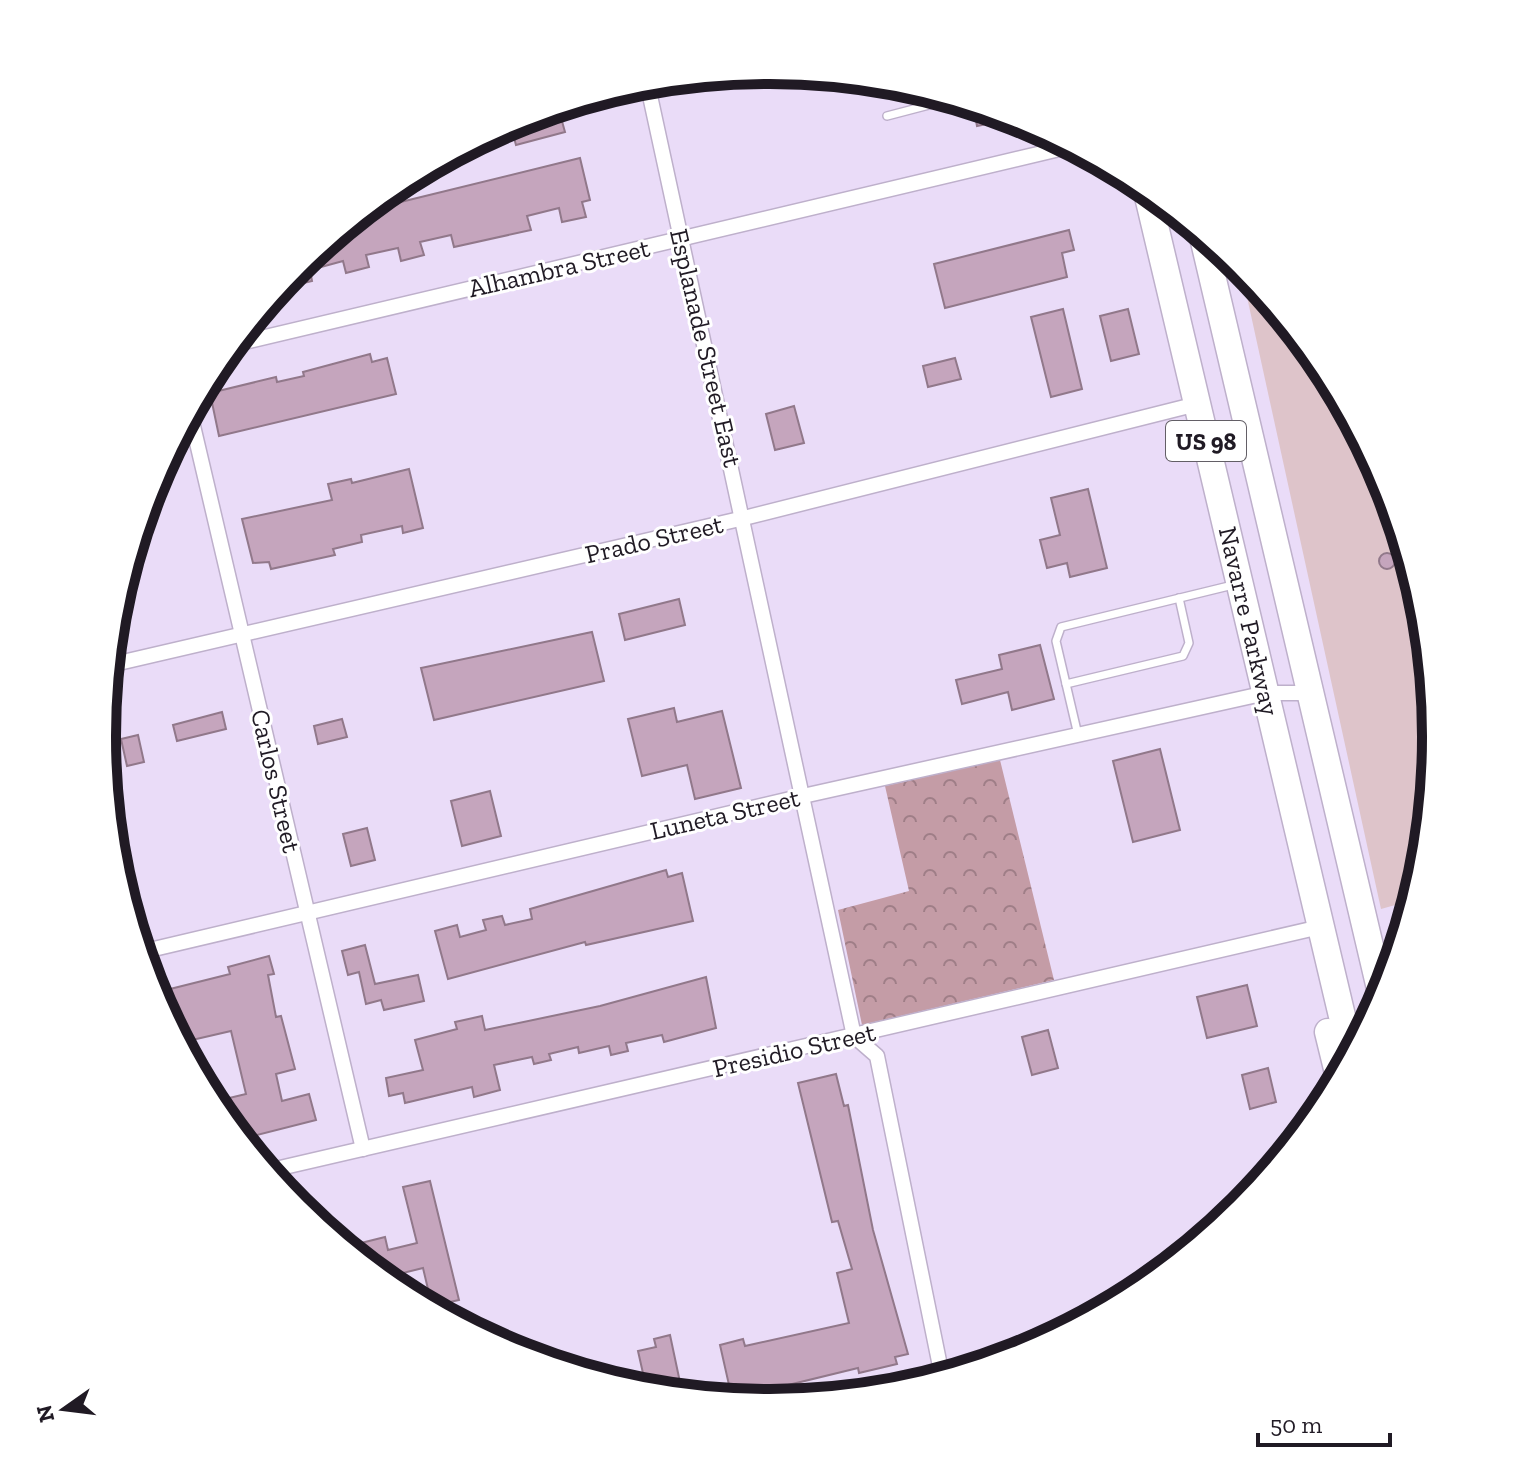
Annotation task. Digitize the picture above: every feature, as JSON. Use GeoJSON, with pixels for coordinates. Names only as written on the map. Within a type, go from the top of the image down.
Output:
{"type":"FeatureCollection","features":[{"type":"Feature","properties":{"kind":"highway","name":"Navarre Parkway"},"geometry":{"type":"LineString","coordinates":[[1151,208],[1347,1038]]}},
{"type":"Feature","properties":{"kind":"highway","name":"Navarre Parkway"},"geometry":{"type":"LineString","coordinates":[[1207,253],[1377,974]]}},
{"type":"Feature","properties":{"kind":"highway"},"geometry":{"type":"LineString","coordinates":[[1320,927],[1316,979],[1335,1061]]}},
{"type":"Feature","properties":{"kind":"street","name":"Esplanade Street East"},"geometry":{"type":"LineString","coordinates":[[650,96],[854,1036]]}},
{"type":"Feature","properties":{"kind":"street","name":"Alhambra Street"},"geometry":{"type":"LineString","coordinates":[[250,341],[1056,150]]}},
{"type":"Feature","properties":{"kind":"street","name":"Prado Street"},"geometry":{"type":"LineString","coordinates":[[121,662],[744,518],[1197,404]]}},
{"type":"Feature","properties":{"kind":"street","name":"Carlos Street"},"geometry":{"type":"LineString","coordinates":[[194,429],[363,1149]]}},
{"type":"Feature","properties":{"kind":"street","name":"Luneta Street"},"geometry":{"type":"LineString","coordinates":[[152,949],[803,796],[1266,693],[1310,693]]}},
{"type":"Feature","properties":{"kind":"street","name":"Presidio Street"},"geometry":{"type":"LineString","coordinates":[[279,1168],[1320,927]]}},
{"type":"Feature","properties":{"kind":"street"},"geometry":{"type":"LineString","coordinates":[[854,1036],[877,1056],[940,1366]]}},
{"type":"Feature","properties":{"kind":"lane"},"geometry":{"type":"LineString","coordinates":[[887,116],[931,104]]}},
{"type":"Feature","properties":{"kind":"lane"},"geometry":{"type":"LineString","coordinates":[[1078,735],[1056,641],[1061,627],[1240,584]]}},
{"type":"Feature","properties":{"kind":"lane"},"geometry":{"type":"LineString","coordinates":[[1066,684],[1183,656],[1189,643],[1179,598]]}},
{"type":"Feature","properties":{"kind":"green space"},"geometry":{"type":"Polygon","coordinates":[[[1000,760],[1054,980],[862,1025],[838,910],[909,891],[885,786],[1000,760]]]}},
{"type":"Feature","properties":{"kind":"shaded area"},"geometry":{"type":"Polygon","coordinates":[[[1246,291],[1312,374],[1354,448],[1387,527],[1409,609],[1416,651],[1422,736],[1416,822],[1399,904],[1381,909],[1246,291]]]}},
{"type":"Feature","properties":{"kind":"building"},"geometry":{"type":"Polygon","coordinates":[[[561,118],[565,132],[516,145],[514,136],[561,118]]]}},
{"type":"Feature","properties":{"kind":"building"},"geometry":{"type":"Polygon","coordinates":[[[975,118],[990,123],[977,126],[975,118]]]}},
{"type":"Feature","properties":{"kind":"building"},"geometry":{"type":"Polygon","coordinates":[[[580,158],[590,200],[582,202],[586,217],[562,222],[559,208],[527,216],[531,230],[454,247],[451,235],[420,242],[424,255],[401,261],[398,248],[366,255],[369,267],[346,273],[343,261],[315,269],[392,204],[580,158]]]}},
{"type":"Feature","properties":{"kind":"building"},"geometry":{"type":"Polygon","coordinates":[[[1069,230],[1074,250],[1062,253],[1067,277],[945,308],[934,264],[1069,230]]]}},
{"type":"Feature","properties":{"kind":"building"},"geometry":{"type":"Polygon","coordinates":[[[310,273],[312,281],[299,284],[310,273]]]}},
{"type":"Feature","properties":{"kind":"building"},"geometry":{"type":"Polygon","coordinates":[[[1063,309],[1082,389],[1051,397],[1031,317],[1063,309]]]}},
{"type":"Feature","properties":{"kind":"building"},"geometry":{"type":"Polygon","coordinates":[[[1128,309],[1139,354],[1111,361],[1100,316],[1128,309]]]}},
{"type":"Feature","properties":{"kind":"building"},"geometry":{"type":"Polygon","coordinates":[[[370,354],[372,362],[387,358],[396,394],[219,436],[211,398],[215,392],[276,377],[277,382],[304,376],[303,372],[370,354]]]}},
{"type":"Feature","properties":{"kind":"building"},"geometry":{"type":"Polygon","coordinates":[[[955,358],[961,379],[928,387],[923,366],[955,358]]]}},
{"type":"Feature","properties":{"kind":"building"},"geometry":{"type":"Polygon","coordinates":[[[794,406],[804,443],[775,450],[766,414],[794,406]]]}},
{"type":"Feature","properties":{"kind":"building"},"geometry":{"type":"Polygon","coordinates":[[[409,469],[423,528],[403,533],[402,526],[361,535],[362,542],[333,549],[335,555],[271,569],[269,562],[253,563],[242,519],[332,500],[328,484],[351,479],[352,483],[409,469]]]}},
{"type":"Feature","properties":{"kind":"building"},"geometry":{"type":"Polygon","coordinates":[[[1088,489],[1107,568],[1070,577],[1067,563],[1047,568],[1040,540],[1060,535],[1051,498],[1088,489]]]}},
{"type":"Feature","properties":{"kind":"building"},"geometry":{"type":"Polygon","coordinates":[[[1384,553],[1390,553],[1395,561],[1393,567],[1384,569],[1379,564],[1379,558],[1384,553]]]}},
{"type":"Feature","properties":{"kind":"building"},"geometry":{"type":"Polygon","coordinates":[[[679,599],[685,625],[625,640],[619,614],[679,599]]]}},
{"type":"Feature","properties":{"kind":"building"},"geometry":{"type":"Polygon","coordinates":[[[592,632],[604,681],[434,720],[421,668],[592,632]]]}},
{"type":"Feature","properties":{"kind":"building"},"geometry":{"type":"Polygon","coordinates":[[[1040,645],[1054,699],[1012,710],[1008,692],[962,704],[956,680],[1002,669],[999,655],[1040,645]]]}},
{"type":"Feature","properties":{"kind":"building"},"geometry":{"type":"Polygon","coordinates":[[[674,708],[677,722],[722,711],[741,788],[695,799],[687,765],[642,776],[628,719],[674,708]]]}},
{"type":"Feature","properties":{"kind":"building"},"geometry":{"type":"Polygon","coordinates":[[[222,712],[226,729],[177,741],[173,725],[222,712]]]}},
{"type":"Feature","properties":{"kind":"building"},"geometry":{"type":"Polygon","coordinates":[[[342,719],[347,737],[318,744],[314,726],[342,719]]]}},
{"type":"Feature","properties":{"kind":"building"},"geometry":{"type":"Polygon","coordinates":[[[138,735],[144,762],[127,766],[121,739],[138,735]]]}},
{"type":"Feature","properties":{"kind":"building"},"geometry":{"type":"Polygon","coordinates":[[[1160,749],[1180,830],[1133,842],[1113,761],[1160,749]]]}},
{"type":"Feature","properties":{"kind":"building"},"geometry":{"type":"Polygon","coordinates":[[[490,791],[501,836],[462,846],[451,801],[490,791]]]}},
{"type":"Feature","properties":{"kind":"building"},"geometry":{"type":"Polygon","coordinates":[[[367,828],[375,860],[351,866],[343,834],[367,828]]]}},
{"type":"Feature","properties":{"kind":"building"},"geometry":{"type":"Polygon","coordinates":[[[666,870],[668,877],[682,873],[693,921],[586,945],[585,942],[448,979],[435,931],[457,925],[460,937],[486,930],[483,920],[502,916],[505,925],[532,919],[530,909],[666,870]]]}},
{"type":"Feature","properties":{"kind":"building"},"geometry":{"type":"Polygon","coordinates":[[[365,945],[375,984],[418,975],[424,1001],[384,1010],[381,1000],[366,1004],[359,972],[348,975],[342,951],[365,945]]]}},
{"type":"Feature","properties":{"kind":"building"},"geometry":{"type":"Polygon","coordinates":[[[269,956],[274,974],[268,975],[276,1017],[281,1016],[295,1069],[276,1074],[282,1101],[309,1094],[316,1120],[253,1136],[226,1099],[246,1094],[231,1031],[192,1040],[168,990],[230,974],[228,967],[269,956]]]}},
{"type":"Feature","properties":{"kind":"building"},"geometry":{"type":"Polygon","coordinates":[[[706,977],[716,1028],[664,1042],[662,1035],[626,1043],[628,1051],[611,1055],[609,1046],[579,1053],[578,1047],[549,1054],[551,1060],[534,1064],[532,1057],[494,1065],[500,1090],[474,1097],[472,1087],[405,1103],[403,1093],[389,1096],[386,1078],[423,1070],[415,1040],[457,1029],[455,1022],[482,1016],[485,1030],[600,1006],[706,977]]]}},
{"type":"Feature","properties":{"kind":"building"},"geometry":{"type":"Polygon","coordinates":[[[1247,985],[1257,1026],[1207,1038],[1197,997],[1247,985]]]}},
{"type":"Feature","properties":{"kind":"building"},"geometry":{"type":"Polygon","coordinates":[[[1048,1030],[1058,1068],[1032,1075],[1022,1037],[1048,1030]]]}},
{"type":"Feature","properties":{"kind":"building"},"geometry":{"type":"Polygon","coordinates":[[[1268,1068],[1276,1102],[1250,1109],[1242,1075],[1268,1068]]]}},
{"type":"Feature","properties":{"kind":"building"},"geometry":{"type":"Polygon","coordinates":[[[836,1074],[844,1106],[848,1105],[873,1230],[908,1354],[895,1357],[897,1364],[859,1373],[858,1368],[772,1389],[737,1388],[736,1384],[729,1385],[720,1345],[743,1339],[745,1346],[849,1323],[837,1273],[852,1269],[838,1221],[832,1222],[798,1083],[836,1074]]]}},
{"type":"Feature","properties":{"kind":"building"},"geometry":{"type":"Polygon","coordinates":[[[430,1181],[459,1300],[445,1303],[429,1293],[423,1268],[399,1274],[359,1243],[385,1237],[388,1250],[417,1243],[403,1187],[430,1181]]]}},
{"type":"Feature","properties":{"kind":"building"},"geometry":{"type":"Polygon","coordinates":[[[670,1335],[680,1382],[644,1376],[638,1351],[656,1347],[654,1339],[670,1335]]]}}]}
